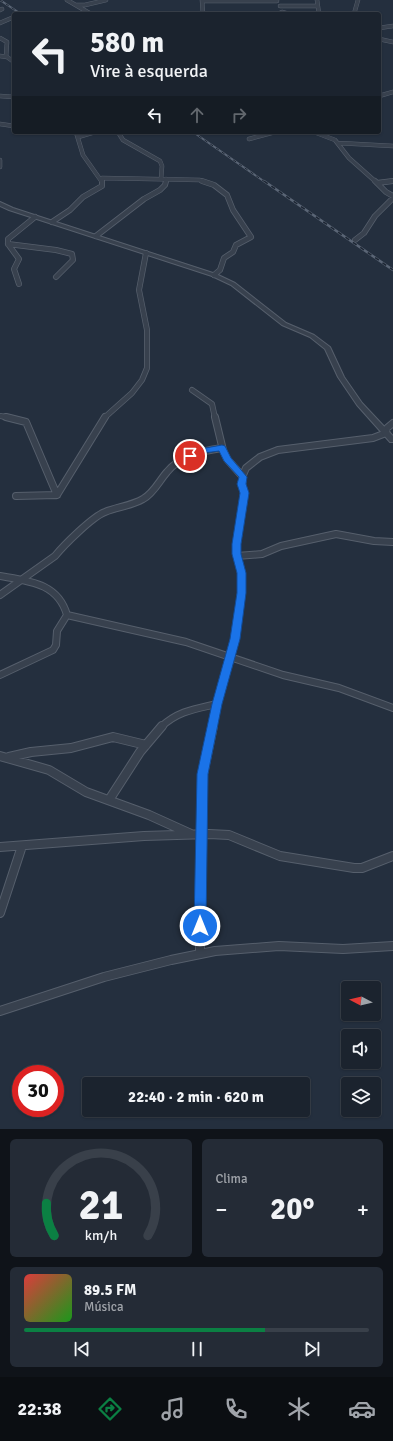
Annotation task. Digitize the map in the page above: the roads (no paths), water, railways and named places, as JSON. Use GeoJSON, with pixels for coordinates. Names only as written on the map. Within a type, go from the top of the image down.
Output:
{"type":"FeatureCollection","features":[{"type":"Feature","properties":{"kind":"street"},"geometry":{"type":"LineString","coordinates":[[67,0],[88,12]]}},
{"type":"Feature","properties":{"kind":"street"},"geometry":{"type":"LineString","coordinates":[[76,5],[85,5],[106,0]]}},
{"type":"Feature","properties":{"kind":"street"},"geometry":{"type":"LineString","coordinates":[[203,12],[202,1],[277,0],[282,12]]}},
{"type":"Feature","properties":{"kind":"street"},"geometry":{"type":"LineString","coordinates":[[317,0],[319,12]]}},
{"type":"Feature","properties":{"kind":"street"},"geometry":{"type":"LineString","coordinates":[[355,12],[358,0]]}},
{"type":"Feature","properties":{"kind":"street"},"geometry":{"type":"LineString","coordinates":[[280,6],[318,6]]}},
{"type":"Feature","properties":{"kind":"street"},"geometry":{"type":"LineString","coordinates":[[0,22],[12,18]]}},
{"type":"Feature","properties":{"kind":"street"},"geometry":{"type":"LineString","coordinates":[[381,28],[393,26]]}},
{"type":"Feature","properties":{"kind":"street"},"geometry":{"type":"LineString","coordinates":[[0,38],[7,42],[10,59]]}},
{"type":"Feature","properties":{"kind":"street"},"geometry":{"type":"LineString","coordinates":[[381,39],[393,42]]}},
{"type":"Feature","properties":{"kind":"street"},"geometry":{"type":"LineString","coordinates":[[0,56],[10,59]]}},
{"type":"Feature","properties":{"kind":"street"},"geometry":{"type":"LineString","coordinates":[[0,61],[10,59]]}},
{"type":"Feature","properties":{"kind":"street"},"geometry":{"type":"LineString","coordinates":[[381,95],[393,92]]}},
{"type":"Feature","properties":{"kind":"street"},"geometry":{"type":"LineString","coordinates":[[0,96],[12,97]]}},
{"type":"Feature","properties":{"kind":"street"},"geometry":{"type":"LineString","coordinates":[[0,124],[12,126]]}},
{"type":"Feature","properties":{"kind":"street"},"geometry":{"type":"LineString","coordinates":[[77,134],[83,156],[95,173],[102,178],[200,180],[214,185],[228,195],[234,212],[250,236],[249,239],[236,245],[233,252],[224,258],[220,270],[214,275]]}},
{"type":"Feature","properties":{"kind":"street"},"geometry":{"type":"LineString","coordinates":[[78,137],[88,134]]}},
{"type":"Feature","properties":{"kind":"street"},"geometry":{"type":"LineString","coordinates":[[96,236],[144,199],[160,190],[165,185],[160,161],[123,140],[119,134]]}},
{"type":"Feature","properties":{"kind":"street"},"geometry":{"type":"LineString","coordinates":[[249,139],[268,134]]}},
{"type":"Feature","properties":{"kind":"street"},"geometry":{"type":"LineString","coordinates":[[319,134],[335,140],[349,158],[393,197],[375,216],[364,233],[355,240]]}},
{"type":"Feature","properties":{"kind":"street"},"geometry":{"type":"LineString","coordinates":[[338,143],[393,146]]}},
{"type":"Feature","properties":{"kind":"street"},"geometry":{"type":"LineString","coordinates":[[0,160],[0,167]]}},
{"type":"Feature","properties":{"kind":"street"},"geometry":{"type":"LineString","coordinates":[[52,222],[70,210],[83,197],[102,186],[102,178]]}},
{"type":"Feature","properties":{"kind":"street"},"geometry":{"type":"LineString","coordinates":[[377,183],[393,181]]}},
{"type":"Feature","properties":{"kind":"street"},"geometry":{"type":"LineString","coordinates":[[382,188],[386,183]]}},
{"type":"Feature","properties":{"kind":"street"},"geometry":{"type":"LineString","coordinates":[[0,204],[35,217],[214,275],[233,284],[284,324],[312,336],[328,348],[345,384],[359,404],[393,440]]}},
{"type":"Feature","properties":{"kind":"street"},"geometry":{"type":"LineString","coordinates":[[19,284],[14,269],[19,259],[8,244],[8,239],[35,217]]}},
{"type":"Feature","properties":{"kind":"street"},"geometry":{"type":"LineString","coordinates":[[8,244],[56,250],[72,254],[73,260],[56,277]]}},
{"type":"Feature","properties":{"kind":"street"},"geometry":{"type":"LineString","coordinates":[[56,495],[102,420],[132,393],[142,380],[147,368],[147,330],[139,290],[146,253]]}},
{"type":"Feature","properties":{"kind":"street"},"geometry":{"type":"LineString","coordinates":[[192,390],[212,404],[222,448],[227,459],[243,477]]}},
{"type":"Feature","properties":{"kind":"street"},"geometry":{"type":"LineString","coordinates":[[0,416],[26,422],[56,495]]}},
{"type":"Feature","properties":{"kind":"street"},"geometry":{"type":"LineString","coordinates":[[386,433],[387,428],[393,423]]}},
{"type":"Feature","properties":{"kind":"street"},"geometry":{"type":"LineString","coordinates":[[200,954],[197,834],[203,774],[217,704],[235,639],[241,593],[241,573],[236,544],[244,493],[242,484],[246,468],[260,456],[278,450],[362,441],[386,433]]}},
{"type":"Feature","properties":{"kind":"street"},"geometry":{"type":"LineString","coordinates":[[0,595],[56,556],[61,548],[100,514],[107,510],[132,504],[143,499],[154,491],[168,471],[179,462],[203,451],[222,448]]}},
{"type":"Feature","properties":{"kind":"street"},"geometry":{"type":"LineString","coordinates":[[16,496],[56,495]]}},
{"type":"Feature","properties":{"kind":"street"},"geometry":{"type":"LineString","coordinates":[[237,556],[262,554],[281,546],[336,534],[374,541],[393,542]]}},
{"type":"Feature","properties":{"kind":"street"},"geometry":{"type":"LineString","coordinates":[[0,576],[38,583],[62,600],[66,607],[67,615],[57,631],[56,646],[54,650],[0,675]]}},
{"type":"Feature","properties":{"kind":"street"},"geometry":{"type":"LineString","coordinates":[[67,615],[186,642],[302,681],[339,688],[393,708]]}},
{"type":"Feature","properties":{"kind":"street"},"geometry":{"type":"LineString","coordinates":[[109,800],[160,727],[178,714],[217,704]]}},
{"type":"Feature","properties":{"kind":"street"},"geometry":{"type":"LineString","coordinates":[[4,757],[31,752],[71,748],[114,737],[146,745]]}},
{"type":"Feature","properties":{"kind":"street"},"geometry":{"type":"LineString","coordinates":[[4,757],[49,770],[86,792],[197,834]]}},
{"type":"Feature","properties":{"kind":"street"},"geometry":{"type":"LineString","coordinates":[[0,847],[197,834],[229,835],[270,853],[354,868],[362,868],[393,856]]}},
{"type":"Feature","properties":{"kind":"street"},"geometry":{"type":"LineString","coordinates":[[0,913],[22,846]]}},
{"type":"Feature","properties":{"kind":"street"},"geometry":{"type":"LineString","coordinates":[[0,1011],[104,977],[215,951],[279,946],[343,949],[393,946]]}},
{"type":"Feature","properties":{"kind":"railway"},"geometry":{"type":"LineString","coordinates":[[0,0],[18,12]]}},
{"type":"Feature","properties":{"kind":"railway"},"geometry":{"type":"LineString","coordinates":[[196,134],[265,182]]}},
{"type":"Feature","properties":{"kind":"railway"},"geometry":{"type":"LineString","coordinates":[[264,181],[393,270]]}}]}
